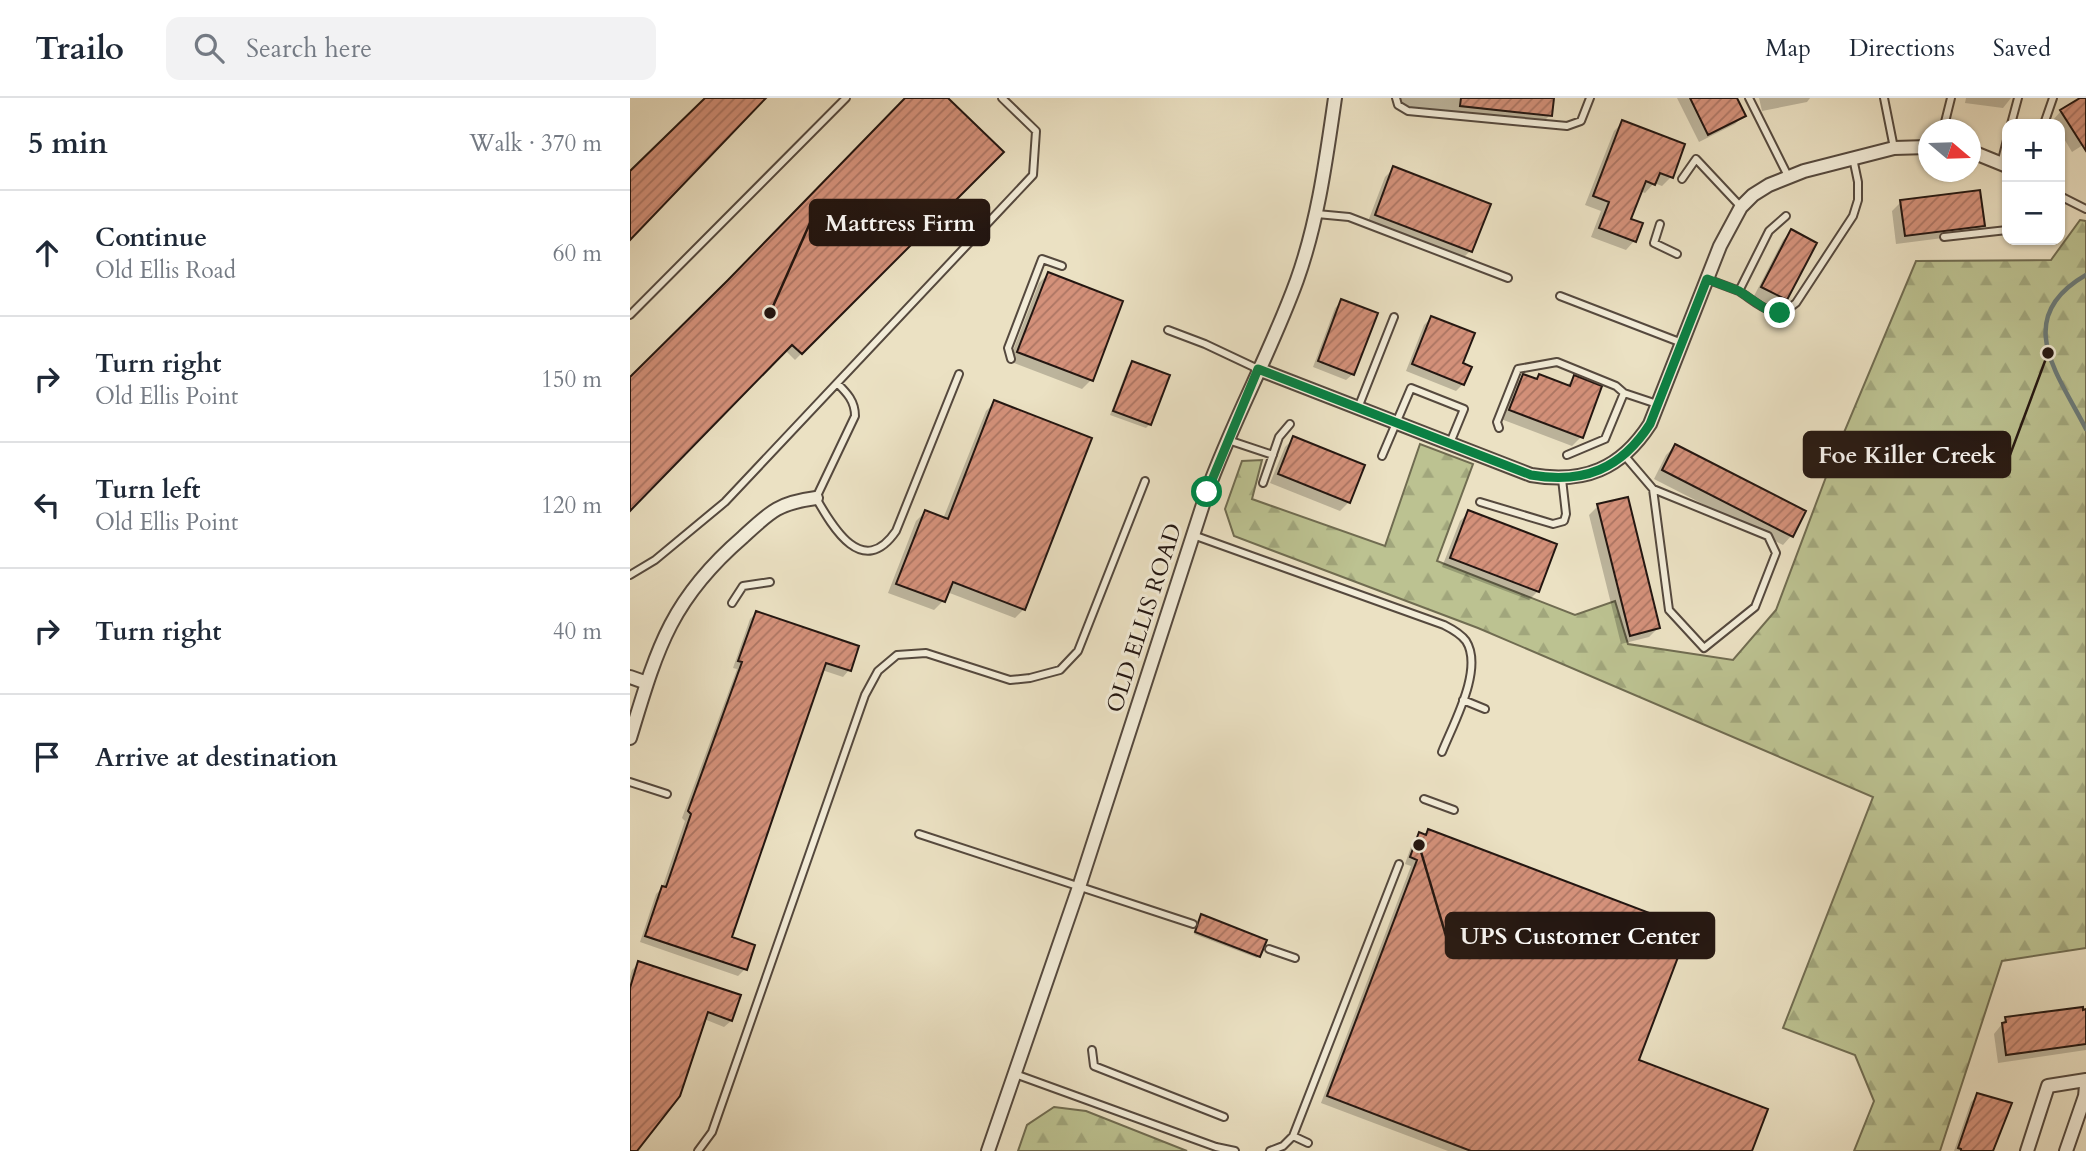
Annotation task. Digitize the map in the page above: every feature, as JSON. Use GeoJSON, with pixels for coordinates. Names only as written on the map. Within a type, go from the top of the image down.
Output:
{"type":"FeatureCollection","features":[{"type":"Feature","properties":{"kind":"street","name":"OLD ELLIS ROAD"},"geometry":{"type":"LineString","coordinates":[[988,1151],[1079,887],[1192,534],[1227,439],[1297,281],[1317,214],[1335,98]]}},
{"type":"Feature","properties":{"kind":"street"},"geometry":{"type":"LineString","coordinates":[[1258,369],[1531,475],[1562,479],[1591,474],[1624,455],[1639,441],[1650,424],[1724,236],[1741,207],[1753,195],[1788,176],[1894,148],[1918,147]]}},
{"type":"Feature","properties":{"kind":"street"},"geometry":{"type":"LineString","coordinates":[[1981,156],[2002,164]]}},
{"type":"Feature","properties":{"kind":"street"},"geometry":{"type":"LineString","coordinates":[[630,738],[659,647],[685,599],[709,569],[769,513],[790,501],[816,498]]}},
{"type":"Feature","properties":{"kind":"street"},"geometry":{"type":"LineString","coordinates":[[630,677],[647,683]]}},
{"type":"Feature","properties":{"kind":"street"},"geometry":{"type":"LineString","coordinates":[[2027,1151],[2048,1086],[2086,1080]]}},
{"type":"Feature","properties":{"kind":"street"},"geometry":{"type":"LineString","coordinates":[[2066,1151],[2086,1086]]}},
{"type":"Feature","properties":{"kind":"lane"},"geometry":{"type":"LineString","coordinates":[[630,316],[846,98]]}},
{"type":"Feature","properties":{"kind":"lane"},"geometry":{"type":"LineString","coordinates":[[630,575],[655,560],[725,502],[1033,175],[1036,131],[1002,98]]}},
{"type":"Feature","properties":{"kind":"lane"},"geometry":{"type":"LineString","coordinates":[[1396,98],[1398,104],[1408,111],[1567,127],[1581,121],[1590,98]]}},
{"type":"Feature","properties":{"kind":"lane"},"geometry":{"type":"LineString","coordinates":[[1749,98],[1788,176]]}},
{"type":"Feature","properties":{"kind":"lane"},"geometry":{"type":"LineString","coordinates":[[1884,98],[1894,148]]}},
{"type":"Feature","properties":{"kind":"lane"},"geometry":{"type":"LineString","coordinates":[[1946,119],[1951,98]]}},
{"type":"Feature","properties":{"kind":"lane"},"geometry":{"type":"LineString","coordinates":[[2012,119],[2018,98]]}},
{"type":"Feature","properties":{"kind":"lane"},"geometry":{"type":"LineString","coordinates":[[2046,119],[2053,98]]}},
{"type":"Feature","properties":{"kind":"lane"},"geometry":{"type":"LineString","coordinates":[[1682,179],[1696,159],[1741,207]]}},
{"type":"Feature","properties":{"kind":"lane"},"geometry":{"type":"LineString","coordinates":[[1707,279],[1739,291],[1769,311],[1788,311],[1853,216],[1858,200],[1858,182],[1853,159]]}},
{"type":"Feature","properties":{"kind":"lane"},"geometry":{"type":"LineString","coordinates":[[2065,198],[2086,209]]}},
{"type":"Feature","properties":{"kind":"lane"},"geometry":{"type":"LineString","coordinates":[[1317,214],[1349,217],[1508,278]]}},
{"type":"Feature","properties":{"kind":"lane"},"geometry":{"type":"LineString","coordinates":[[1739,291],[1769,231],[1786,216]]}},
{"type":"Feature","properties":{"kind":"lane"},"geometry":{"type":"LineString","coordinates":[[1660,224],[1654,243],[1677,254]]}},
{"type":"Feature","properties":{"kind":"lane"},"geometry":{"type":"LineString","coordinates":[[1944,237],[2002,231]]}},
{"type":"Feature","properties":{"kind":"lane"},"geometry":{"type":"LineString","coordinates":[[1011,359],[1008,348],[1042,259],[1062,266]]}},
{"type":"Feature","properties":{"kind":"lane"},"geometry":{"type":"LineString","coordinates":[[1560,296],[1682,343]]}},
{"type":"Feature","properties":{"kind":"lane"},"geometry":{"type":"LineString","coordinates":[[1358,408],[1394,317]]}},
{"type":"Feature","properties":{"kind":"lane"},"geometry":{"type":"LineString","coordinates":[[1168,330],[1258,369]]}},
{"type":"Feature","properties":{"kind":"lane"},"geometry":{"type":"LineString","coordinates":[[1499,428],[1497,422],[1518,369],[1557,362],[1616,386],[1624,393],[1658,404]]}},
{"type":"Feature","properties":{"kind":"lane"},"geometry":{"type":"LineString","coordinates":[[837,383],[850,396],[855,407],[855,416],[816,498],[845,542],[858,549],[868,550],[879,548],[890,541],[897,531],[959,374]]}},
{"type":"Feature","properties":{"kind":"lane"},"geometry":{"type":"LineString","coordinates":[[1382,456],[1411,388],[1464,409],[1450,443]]}},
{"type":"Feature","properties":{"kind":"lane"},"geometry":{"type":"LineString","coordinates":[[1567,455],[1605,439],[1624,393]]}},
{"type":"Feature","properties":{"kind":"lane"},"geometry":{"type":"LineString","coordinates":[[1263,483],[1279,437],[1290,424]]}},
{"type":"Feature","properties":{"kind":"lane"},"geometry":{"type":"LineString","coordinates":[[1227,439],[1273,455]]}},
{"type":"Feature","properties":{"kind":"lane"},"geometry":{"type":"LineString","coordinates":[[1624,455],[1653,489],[1768,536],[1776,553],[1755,607],[1704,648],[1669,610],[1653,489]]}},
{"type":"Feature","properties":{"kind":"lane"},"geometry":{"type":"LineString","coordinates":[[1480,502],[1553,524],[1564,521],[1566,514],[1562,479]]}},
{"type":"Feature","properties":{"kind":"lane"},"geometry":{"type":"LineString","coordinates":[[698,1151],[712,1132],[865,695],[878,671],[897,656],[926,653],[1010,680],[1060,670],[1078,651],[1145,481]]}},
{"type":"Feature","properties":{"kind":"lane"},"geometry":{"type":"LineString","coordinates":[[1192,534],[1444,625],[1456,632],[1465,640],[1472,661],[1472,673],[1442,752]]}},
{"type":"Feature","properties":{"kind":"lane"},"geometry":{"type":"LineString","coordinates":[[732,603],[743,586],[769,582]]}},
{"type":"Feature","properties":{"kind":"lane"},"geometry":{"type":"LineString","coordinates":[[1463,700],[1485,709]]}},
{"type":"Feature","properties":{"kind":"lane"},"geometry":{"type":"LineString","coordinates":[[630,782],[667,794]]}},
{"type":"Feature","properties":{"kind":"lane"},"geometry":{"type":"LineString","coordinates":[[1424,799],[1454,810]]}},
{"type":"Feature","properties":{"kind":"lane"},"geometry":{"type":"LineString","coordinates":[[919,834],[1193,925]]}},
{"type":"Feature","properties":{"kind":"lane"},"geometry":{"type":"LineString","coordinates":[[1270,1151],[1283,1146],[1293,1136],[1399,864]]}},
{"type":"Feature","properties":{"kind":"lane"},"geometry":{"type":"LineString","coordinates":[[1269,949],[1295,958]]}},
{"type":"Feature","properties":{"kind":"lane"},"geometry":{"type":"LineString","coordinates":[[1092,1050],[1094,1066],[1224,1117]]}},
{"type":"Feature","properties":{"kind":"lane"},"geometry":{"type":"LineString","coordinates":[[1015,1074],[1216,1147],[1236,1151]]}},
{"type":"Feature","properties":{"kind":"lane"},"geometry":{"type":"LineString","coordinates":[[1293,1136],[1308,1143]]}},
{"type":"Feature","properties":{"kind":"green space"},"geometry":{"type":"Polygon","coordinates":[[[2080,220],[2086,221],[2086,948],[2002,961],[1940,1151],[1854,1151],[1874,1101],[1855,1055],[1783,1028],[1873,797],[1478,628],[1234,536],[1225,509],[1242,461],[1262,460],[1252,499],[1385,546],[1420,444],[1473,464],[1437,561],[1575,615],[1615,601],[1628,644],[1733,660],[1776,610],[1832,461],[1916,261],[2051,260],[2062,245],[2065,245],[2065,241],[2080,220]]]}},
{"type":"Feature","properties":{"kind":"green space"},"geometry":{"type":"Polygon","coordinates":[[[1054,1107],[1086,1111],[1187,1151],[1018,1151],[1027,1125],[1054,1107]]]}},
{"type":"Feature","properties":{"kind":"building"},"geometry":{"type":"Polygon","coordinates":[[[705,98],[766,98],[630,240],[630,171],[705,98]]]}},
{"type":"Feature","properties":{"kind":"building"},"geometry":{"type":"Polygon","coordinates":[[[905,98],[948,98],[1004,152],[802,354],[792,345],[630,511],[630,377],[905,98]]]}},
{"type":"Feature","properties":{"kind":"building"},"geometry":{"type":"Polygon","coordinates":[[[1461,98],[1554,98],[1552,116],[1460,106],[1461,98]]]}},
{"type":"Feature","properties":{"kind":"building"},"geometry":{"type":"Polygon","coordinates":[[[1690,98],[1737,98],[1746,116],[1708,135],[1690,98]]]}},
{"type":"Feature","properties":{"kind":"building"},"geometry":{"type":"Polygon","coordinates":[[[2080,98],[2086,98],[2086,151],[2060,110],[2080,98]]]}},
{"type":"Feature","properties":{"kind":"building"},"geometry":{"type":"Polygon","coordinates":[[[1622,120],[1685,144],[1673,178],[1660,173],[1655,185],[1646,181],[1631,219],[1643,223],[1636,242],[1599,228],[1609,202],[1593,196],[1622,120]]]}},
{"type":"Feature","properties":{"kind":"building"},"geometry":{"type":"Polygon","coordinates":[[[1393,166],[1491,204],[1472,252],[1375,215],[1393,166]]]}},
{"type":"Feature","properties":{"kind":"building"},"geometry":{"type":"Polygon","coordinates":[[[1980,190],[1985,226],[1905,236],[1900,200],[1980,190]]]}},
{"type":"Feature","properties":{"kind":"building"},"geometry":{"type":"Polygon","coordinates":[[[1791,229],[1817,243],[1787,300],[1761,287],[1791,229]]]}},
{"type":"Feature","properties":{"kind":"building"},"geometry":{"type":"Polygon","coordinates":[[[1048,272],[1123,301],[1093,381],[1017,352],[1048,272]]]}},
{"type":"Feature","properties":{"kind":"building"},"geometry":{"type":"Polygon","coordinates":[[[1341,299],[1378,313],[1354,375],[1318,361],[1341,299]]]}},
{"type":"Feature","properties":{"kind":"building"},"geometry":{"type":"Polygon","coordinates":[[[1431,316],[1475,333],[1463,363],[1472,367],[1464,385],[1412,364],[1431,316]]]}},
{"type":"Feature","properties":{"kind":"building"},"geometry":{"type":"Polygon","coordinates":[[[1132,361],[1170,375],[1151,425],[1113,411],[1132,361]]]}},
{"type":"Feature","properties":{"kind":"building"},"geometry":{"type":"Polygon","coordinates":[[[1523,374],[1537,379],[1539,374],[1570,386],[1574,375],[1602,386],[1583,438],[1509,410],[1523,374]]]}},
{"type":"Feature","properties":{"kind":"building"},"geometry":{"type":"Polygon","coordinates":[[[994,400],[1092,438],[1025,610],[953,582],[945,602],[896,584],[925,510],[948,519],[994,400]]]}},
{"type":"Feature","properties":{"kind":"building"},"geometry":{"type":"Polygon","coordinates":[[[1293,436],[1365,465],[1350,503],[1278,474],[1293,436]]]}},
{"type":"Feature","properties":{"kind":"building"},"geometry":{"type":"Polygon","coordinates":[[[1675,444],[1806,511],[1793,537],[1662,470],[1675,444]]]}},
{"type":"Feature","properties":{"kind":"building"},"geometry":{"type":"Polygon","coordinates":[[[1628,497],[1660,628],[1630,636],[1597,504],[1628,497]]]}},
{"type":"Feature","properties":{"kind":"building"},"geometry":{"type":"Polygon","coordinates":[[[1468,510],[1557,544],[1539,592],[1450,558],[1468,510]]]}},
{"type":"Feature","properties":{"kind":"building"},"geometry":{"type":"Polygon","coordinates":[[[756,611],[859,646],[851,671],[826,663],[732,937],[755,945],[747,970],[645,936],[662,886],[666,887],[691,814],[688,811],[742,662],[738,661],[756,611]]]}},
{"type":"Feature","properties":{"kind":"building"},"geometry":{"type":"Polygon","coordinates":[[[1428,829],[1689,928],[1639,1060],[1768,1109],[1752,1151],[1471,1151],[1327,1096],[1417,860],[1410,857],[1419,832],[1426,835],[1428,829]]]}},
{"type":"Feature","properties":{"kind":"building"},"geometry":{"type":"Polygon","coordinates":[[[1201,914],[1267,940],[1260,957],[1195,932],[1201,914]]]}},
{"type":"Feature","properties":{"kind":"building"},"geometry":{"type":"Polygon","coordinates":[[[638,961],[741,995],[732,1021],[708,1012],[680,1096],[637,1151],[630,1151],[630,988],[638,961]]]}},
{"type":"Feature","properties":{"kind":"building"},"geometry":{"type":"Polygon","coordinates":[[[2083,1007],[2083,1010],[2086,1009],[2086,1044],[2006,1055],[2002,1023],[2006,1022],[2005,1017],[2083,1007]]]}},
{"type":"Feature","properties":{"kind":"building"},"geometry":{"type":"Polygon","coordinates":[[[1977,1093],[2012,1103],[1993,1151],[1961,1151],[1958,1148],[1977,1093]]]}},
{"type":"Feature","properties":{"kind":"waterway"},"geometry":{"type":"LineString","coordinates":[[2086,275],[2063,292],[2050,309],[2046,328],[2047,347],[2054,367],[2086,429]]}},
{"type":"Feature","properties":{"kind":"place","name":"Mattress Firm"},"geometry":{"type":"Point","coordinates":[770,313]}},
{"type":"Feature","properties":{"kind":"place","name":"Foe Killer Creek"},"geometry":{"type":"Point","coordinates":[2048,353]}},
{"type":"Feature","properties":{"kind":"place","name":"UPS Customer Center"},"geometry":{"type":"Point","coordinates":[1419,845]}},
{"type":"Feature","properties":{"kind":"route"},"geometry":{"type":"LineString","coordinates":[[1207,492],[1258,369],[1531,475],[1553,479],[1573,478],[1608,466],[1639,441],[1650,424],[1707,279],[1739,291],[1769,311],[1780,313]]}}]}
